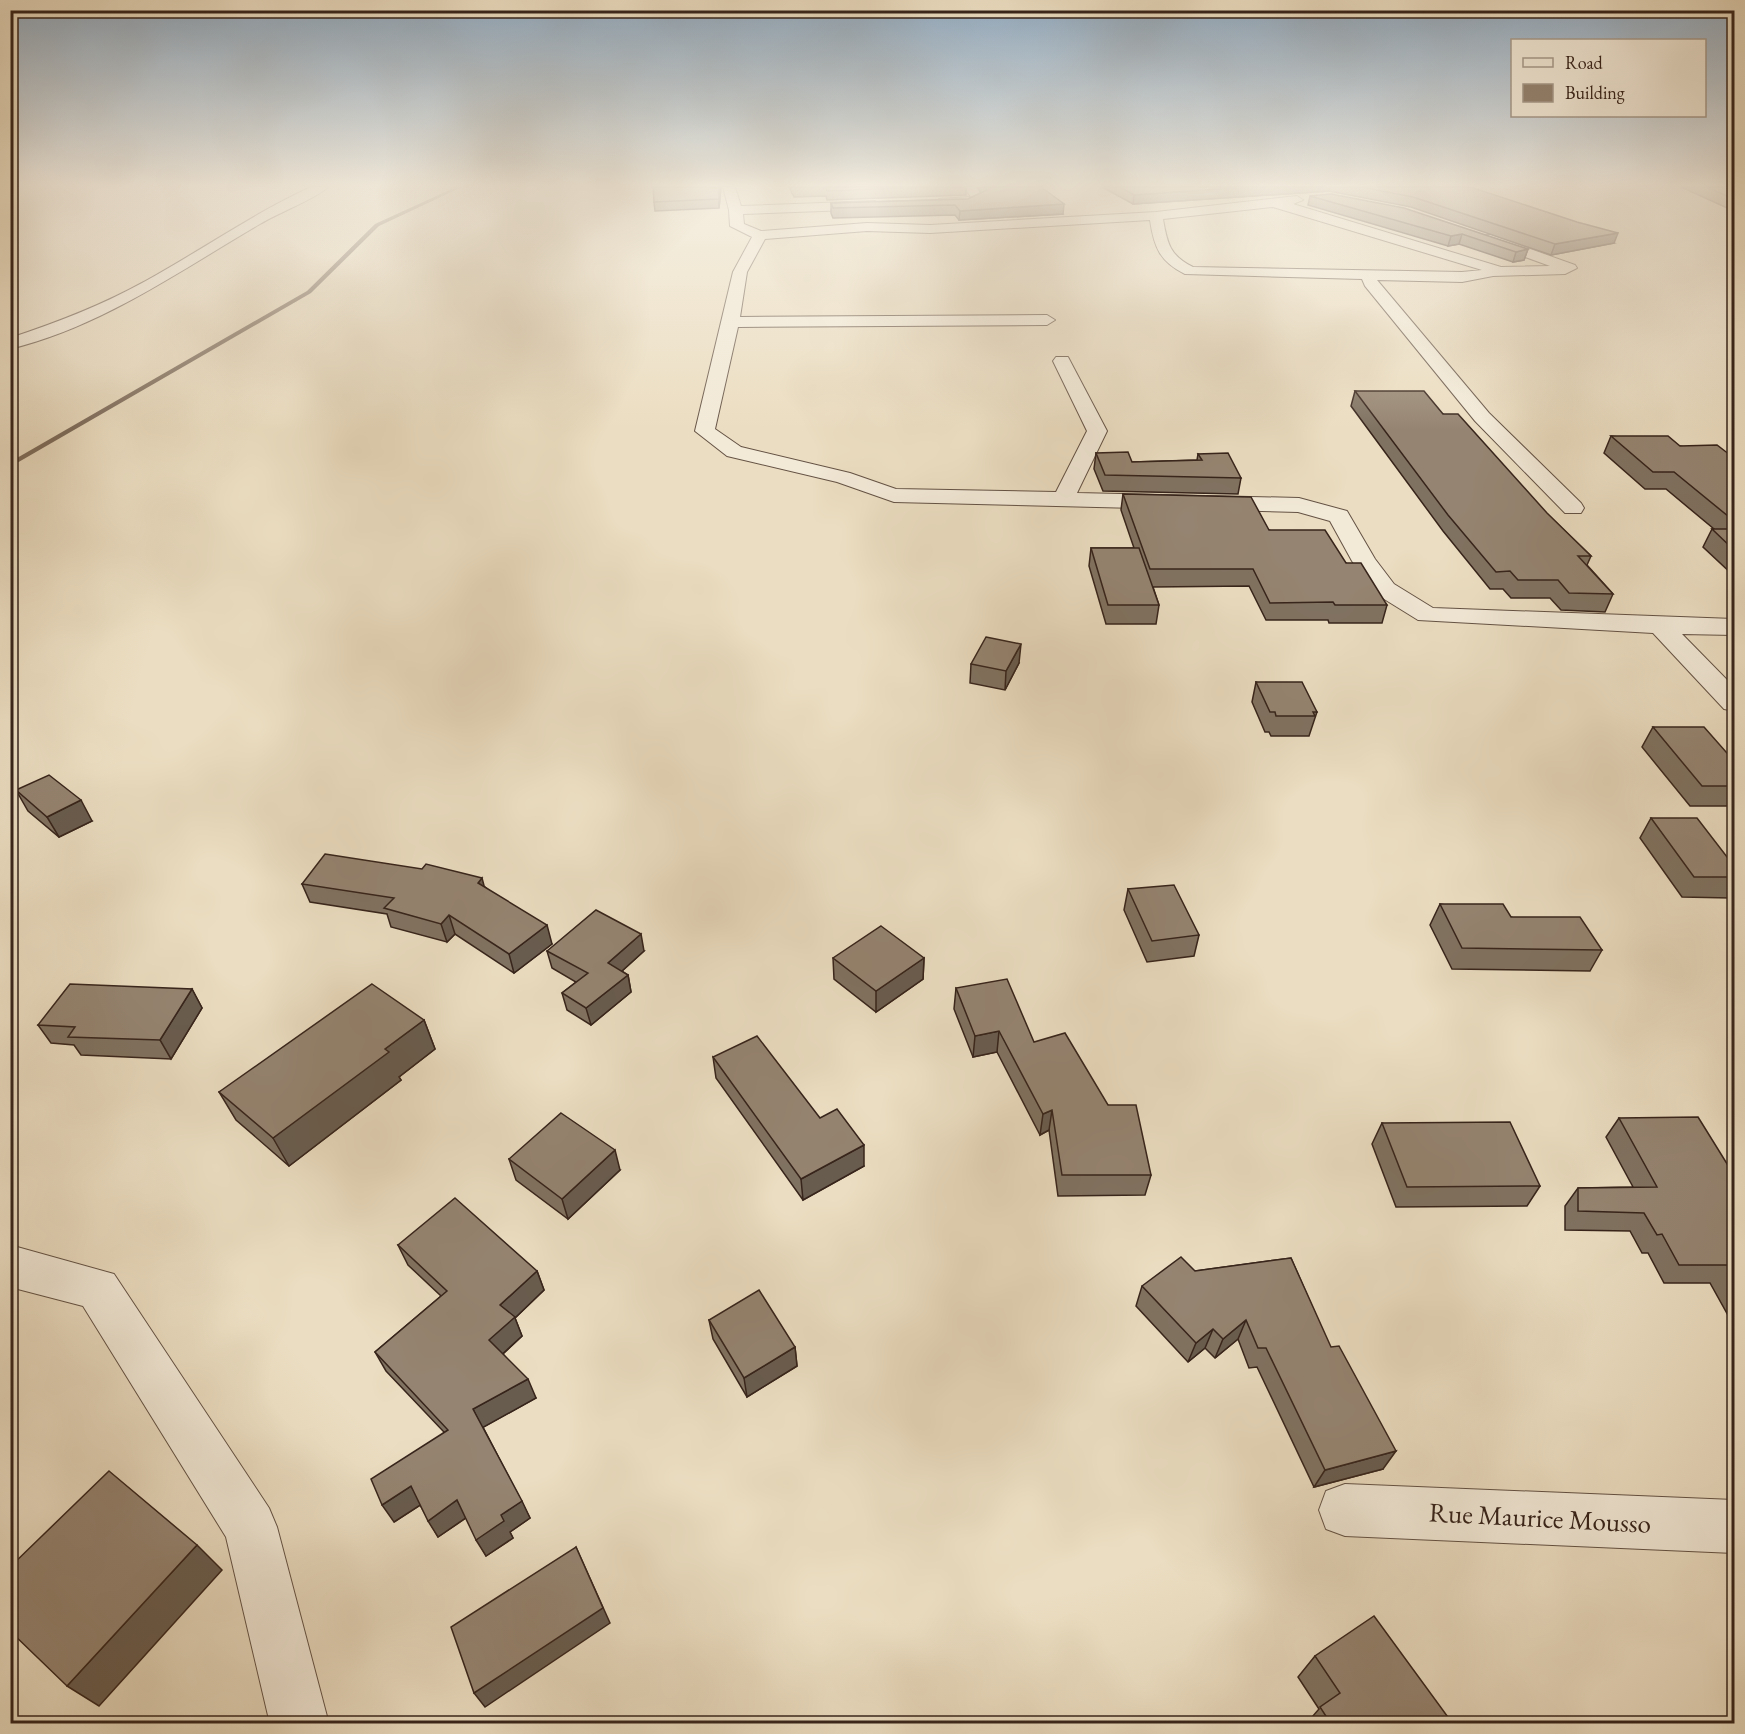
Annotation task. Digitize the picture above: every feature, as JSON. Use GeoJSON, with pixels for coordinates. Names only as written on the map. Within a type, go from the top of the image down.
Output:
{"type":"FeatureCollection","features":[{"type":"Feature","properties":{"kind":"street"},"geometry":{"type":"LineString","coordinates":[[10,344],[92,314],[119,301],[174,268]]}},
{"type":"Feature","properties":{"kind":"street"},"geometry":{"type":"LineString","coordinates":[[742,268],[705,431],[734,452],[843,477],[894,495],[1299,505],[1339,516],[1364,561],[1385,589],[1427,615],[1660,627],[1734,627]]}},
{"type":"Feature","properties":{"kind":"street"},"geometry":{"type":"LineString","coordinates":[[1183,268],[1190,271],[1462,277],[1493,272],[1565,270],[1570,268]]}},
{"type":"Feature","properties":{"kind":"street"},"geometry":{"type":"LineString","coordinates":[[1493,268],[1495,269],[1493,272]]}},
{"type":"Feature","properties":{"kind":"street"},"geometry":{"type":"LineString","coordinates":[[1369,276],[1370,283],[1482,417],[1573,507]]}},
{"type":"Feature","properties":{"kind":"street"},"geometry":{"type":"LineString","coordinates":[[731,322],[1047,320]]}},
{"type":"Feature","properties":{"kind":"street"},"geometry":{"type":"LineString","coordinates":[[1062,361],[1097,431],[1064,498]]}},
{"type":"Feature","properties":{"kind":"street"},"geometry":{"type":"LineString","coordinates":[[1660,627],[1734,703]]}},
{"type":"Feature","properties":{"kind":"street"},"geometry":{"type":"LineString","coordinates":[[10,1266],[98,1289],[238,1507],[250,1527],[300,1724]]}},
{"type":"Feature","properties":{"kind":"street","name":"Rue Maurice Mousso"},"geometry":{"type":"LineString","coordinates":[[1345,1510],[1734,1527]]}},
{"type":"Feature","properties":{"kind":"building"},"geometry":{"type":"Polygon","coordinates":[[[1355,391],[1424,391],[1443,414],[1458,414],[1547,513],[1591,556],[1578,556],[1613,594],[1569,593],[1558,580],[1518,580],[1510,571],[1496,572],[1448,515],[1355,391]]]}},
{"type":"Feature","properties":{"kind":"building"},"geometry":{"type":"Polygon","coordinates":[[[1611,436],[1668,436],[1680,446],[1717,445],[1734,458],[1734,521],[1674,472],[1653,472],[1611,436]]]}},
{"type":"Feature","properties":{"kind":"building"},"geometry":{"type":"Polygon","coordinates":[[[1128,452],[1132,462],[1202,460],[1198,454],[1228,453],[1241,478],[1105,475],[1096,453],[1128,452]]]}},
{"type":"Feature","properties":{"kind":"building"},"geometry":{"type":"Polygon","coordinates":[[[1123,494],[1251,497],[1269,530],[1325,530],[1346,563],[1361,563],[1387,605],[1335,605],[1333,602],[1270,603],[1253,569],[1150,569],[1123,494]]]}},
{"type":"Feature","properties":{"kind":"building"},"geometry":{"type":"Polygon","coordinates":[[[1712,529],[1734,529],[1734,550],[1712,529]]]}},
{"type":"Feature","properties":{"kind":"building"},"geometry":{"type":"Polygon","coordinates":[[[1091,548],[1139,548],[1159,605],[1108,605],[1091,548]]]}},
{"type":"Feature","properties":{"kind":"building"},"geometry":{"type":"Polygon","coordinates":[[[986,637],[1021,644],[1006,671],[971,664],[986,637]]]}},
{"type":"Feature","properties":{"kind":"building"},"geometry":{"type":"Polygon","coordinates":[[[1256,682],[1302,682],[1317,712],[1313,712],[1315,716],[1276,716],[1275,712],[1270,712],[1256,682]]]}},
{"type":"Feature","properties":{"kind":"building"},"geometry":{"type":"Polygon","coordinates":[[[1653,727],[1704,727],[1734,761],[1734,786],[1702,786],[1653,727]]]}},
{"type":"Feature","properties":{"kind":"building"},"geometry":{"type":"Polygon","coordinates":[[[49,775],[81,800],[47,817],[16,790],[49,775]]]}},
{"type":"Feature","properties":{"kind":"building"},"geometry":{"type":"Polygon","coordinates":[[[1651,818],[1697,818],[1734,866],[1734,877],[1694,877],[1651,818]]]}},
{"type":"Feature","properties":{"kind":"building"},"geometry":{"type":"Polygon","coordinates":[[[325,854],[422,869],[426,864],[482,878],[478,883],[547,925],[509,954],[449,915],[441,924],[384,908],[394,898],[302,884],[325,854]]]}},
{"type":"Feature","properties":{"kind":"building"},"geometry":{"type":"Polygon","coordinates":[[[1174,885],[1199,935],[1152,941],[1128,889],[1174,885]]]}},
{"type":"Feature","properties":{"kind":"building"},"geometry":{"type":"Polygon","coordinates":[[[1440,904],[1503,904],[1511,917],[1580,917],[1602,950],[1462,948],[1440,904]]]}},
{"type":"Feature","properties":{"kind":"building"},"geometry":{"type":"Polygon","coordinates":[[[596,910],[641,934],[608,963],[628,975],[586,1008],[562,993],[588,973],[547,951],[596,910]]]}},
{"type":"Feature","properties":{"kind":"building"},"geometry":{"type":"Polygon","coordinates":[[[881,926],[924,958],[876,991],[833,958],[881,926]]]}},
{"type":"Feature","properties":{"kind":"building"},"geometry":{"type":"Polygon","coordinates":[[[1007,979],[1034,1042],[1065,1033],[1108,1105],[1136,1105],[1151,1175],[1062,1175],[1052,1110],[1043,1114],[999,1031],[975,1036],[956,988],[1007,979]]]}},
{"type":"Feature","properties":{"kind":"building"},"geometry":{"type":"Polygon","coordinates":[[[70,984],[192,989],[160,1040],[68,1037],[75,1027],[38,1025],[70,984]]]}},
{"type":"Feature","properties":{"kind":"building"},"geometry":{"type":"Polygon","coordinates":[[[372,984],[424,1020],[385,1049],[389,1052],[273,1138],[219,1092],[372,984]]]}},
{"type":"Feature","properties":{"kind":"building"},"geometry":{"type":"Polygon","coordinates":[[[757,1036],[820,1118],[837,1109],[864,1145],[801,1179],[713,1057],[757,1036]]]}},
{"type":"Feature","properties":{"kind":"building"},"geometry":{"type":"Polygon","coordinates":[[[561,1113],[615,1150],[562,1199],[509,1159],[561,1113]]]}},
{"type":"Feature","properties":{"kind":"building"},"geometry":{"type":"Polygon","coordinates":[[[1698,1117],[1734,1175],[1734,1278],[1727,1265],[1679,1265],[1662,1234],[1657,1235],[1644,1213],[1578,1211],[1578,1188],[1657,1187],[1619,1118],[1698,1117]]]}},
{"type":"Feature","properties":{"kind":"building"},"geometry":{"type":"Polygon","coordinates":[[[1510,1122],[1540,1186],[1407,1187],[1382,1123],[1510,1122]]]}},
{"type":"Feature","properties":{"kind":"building"},"geometry":{"type":"Polygon","coordinates":[[[455,1198],[537,1271],[500,1305],[515,1317],[489,1340],[528,1379],[473,1409],[522,1501],[501,1515],[504,1521],[476,1540],[457,1500],[428,1521],[411,1486],[382,1505],[371,1479],[448,1430],[375,1352],[447,1291],[398,1245],[455,1198]]]}},
{"type":"Feature","properties":{"kind":"building"},"geometry":{"type":"Polygon","coordinates":[[[1181,1257],[1195,1271],[1291,1258],[1331,1347],[1339,1346],[1396,1451],[1325,1470],[1266,1348],[1258,1348],[1246,1320],[1223,1339],[1213,1329],[1196,1343],[1142,1286],[1181,1257]]]}},
{"type":"Feature","properties":{"kind":"building"},"geometry":{"type":"Polygon","coordinates":[[[759,1290],[795,1347],[744,1378],[709,1320],[759,1290]]]}},
{"type":"Feature","properties":{"kind":"building"},"geometry":{"type":"Polygon","coordinates":[[[109,1471],[197,1545],[67,1686],[10,1631],[10,1567],[109,1471]]]}},
{"type":"Feature","properties":{"kind":"building"},"geometry":{"type":"Polygon","coordinates":[[[576,1547],[603,1608],[474,1693],[451,1627],[576,1547]]]}},
{"type":"Feature","properties":{"kind":"building"},"geometry":{"type":"Polygon","coordinates":[[[1374,1616],[1453,1724],[1331,1724],[1320,1707],[1340,1693],[1315,1656],[1374,1616]]]}},
{"type":"Feature","properties":{"kind":"waterway"},"geometry":{"type":"LineString","coordinates":[[10,465],[309,292],[333,268]]}}]}
